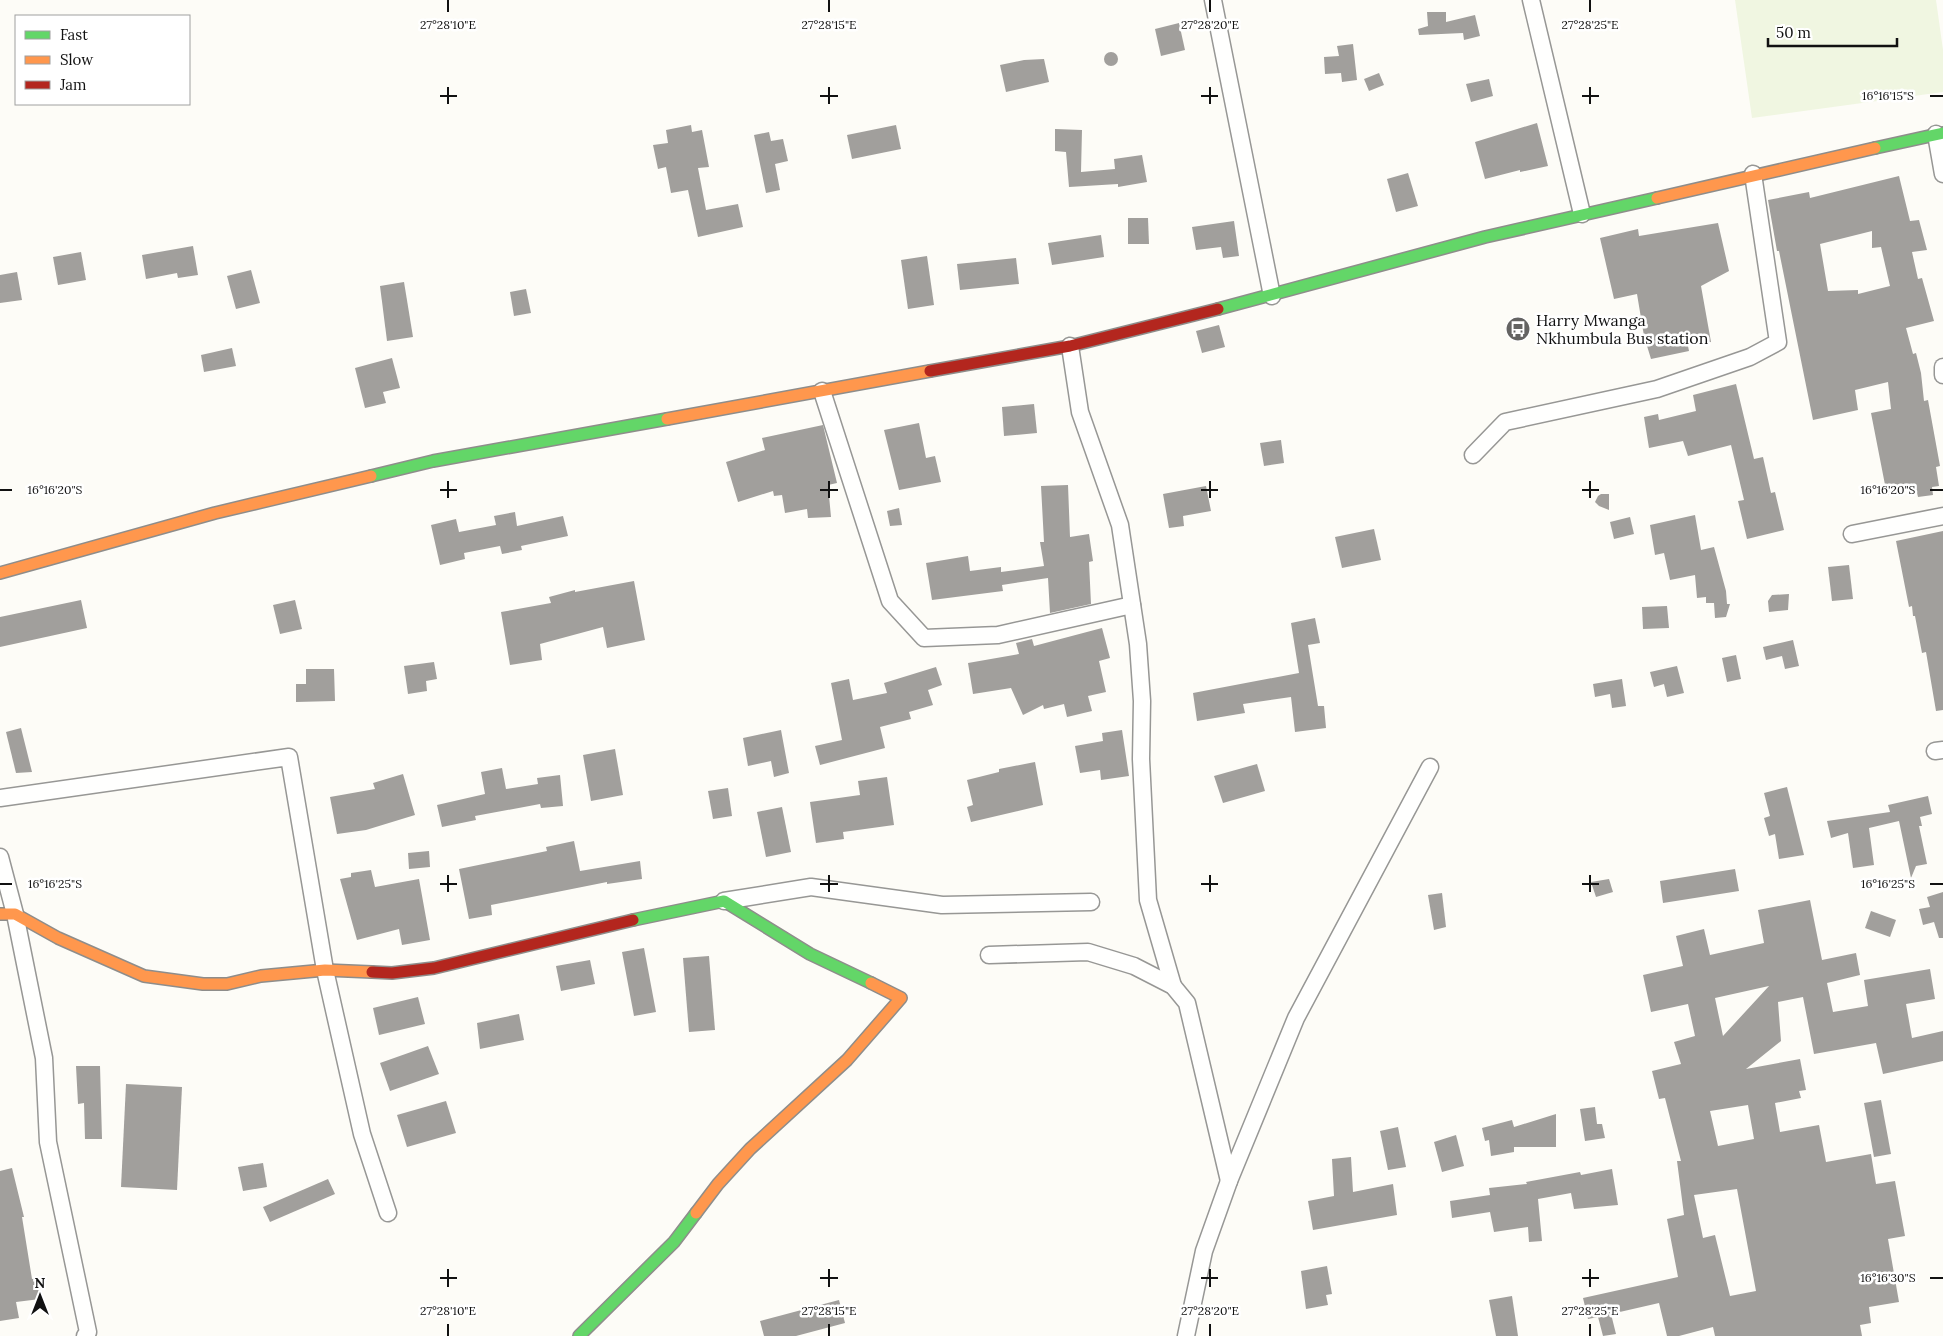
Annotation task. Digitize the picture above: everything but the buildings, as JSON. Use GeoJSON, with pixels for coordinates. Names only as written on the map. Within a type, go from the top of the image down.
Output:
{"type":"FeatureCollection","features":[{"type":"Feature","properties":{"kind":"street"},"geometry":{"type":"LineString","coordinates":[[1213,0],[1272,296]]}},
{"type":"Feature","properties":{"kind":"street"},"geometry":{"type":"LineString","coordinates":[[1531,0],[1582,214]]}},
{"type":"Feature","properties":{"kind":"street"},"geometry":{"type":"LineString","coordinates":[[0,573],[215,513],[433,461],[1070,346],[1272,296],[1485,237],[1752,174],[1940,133],[1943,174]]}},
{"type":"Feature","properties":{"kind":"street"},"geometry":{"type":"LineString","coordinates":[[1473,455],[1505,422],[1657,389],[1750,356],[1778,342],[1752,174]]}},
{"type":"Feature","properties":{"kind":"street"},"geometry":{"type":"LineString","coordinates":[[1070,346],[1080,412],[1120,525],[1132,605],[1142,701],[1141,759],[1148,900],[1173,986],[1187,1003],[1229,1181]]}},
{"type":"Feature","properties":{"kind":"street"},"geometry":{"type":"LineString","coordinates":[[1943,367],[1943,375]]}},
{"type":"Feature","properties":{"kind":"street"},"geometry":{"type":"LineString","coordinates":[[822,392],[890,601],[924,638],[998,635],[1132,605]]}},
{"type":"Feature","properties":{"kind":"street"},"geometry":{"type":"LineString","coordinates":[[1852,534],[1943,516]]}},
{"type":"Feature","properties":{"kind":"street"},"geometry":{"type":"LineString","coordinates":[[0,798],[289,757],[325,970],[362,1134],[388,1212]]}},
{"type":"Feature","properties":{"kind":"street"},"geometry":{"type":"LineString","coordinates":[[1186,1336],[1204,1250],[1229,1181],[1296,1018],[1430,767]]}},
{"type":"Feature","properties":{"kind":"street"},"geometry":{"type":"LineString","coordinates":[[0,857],[7,914],[44,1058],[48,1142],[88,1332],[85,1336]]}},
{"type":"Feature","properties":{"kind":"street"},"geometry":{"type":"LineString","coordinates":[[7,914],[107,961],[144,976],[202,984],[227,984],[261,976],[325,970],[392,973],[434,968],[570,934],[724,901],[811,887],[942,905],[1091,902]]}},
{"type":"Feature","properties":{"kind":"street"},"geometry":{"type":"LineString","coordinates":[[579,1336],[674,1242],[718,1184],[750,1149],[847,1060],[900,998],[810,954],[724,901]]}},
{"type":"Feature","properties":{"kind":"street"},"geometry":{"type":"LineString","coordinates":[[989,956],[1088,952],[1134,966],[1173,986]]}},
{"type":"Feature","properties":{"kind":"green space"},"geometry":{"type":"Polygon","coordinates":[[[1735,0],[1936,0],[1943,50],[1943,92],[1752,118],[1735,0]]]}},
{"type":"Feature","properties":{"kind":"traffic: fast"},"geometry":{"type":"LineString","coordinates":[[1875,148],[1943,133]]}},
{"type":"Feature","properties":{"kind":"traffic: fast"},"geometry":{"type":"LineString","coordinates":[[1218,309],[1485,237],[1657,198]]}},
{"type":"Feature","properties":{"kind":"traffic: fast"},"geometry":{"type":"LineString","coordinates":[[371,476],[433,461],[667,419]]}},
{"type":"Feature","properties":{"kind":"traffic: fast"},"geometry":{"type":"LineString","coordinates":[[633,920],[724,901],[810,954],[871,983]]}},
{"type":"Feature","properties":{"kind":"traffic: fast"},"geometry":{"type":"LineString","coordinates":[[579,1336],[674,1242],[696,1213]]}},
{"type":"Feature","properties":{"kind":"traffic: slow"},"geometry":{"type":"LineString","coordinates":[[1657,198],[1875,148]]}},
{"type":"Feature","properties":{"kind":"traffic: slow"},"geometry":{"type":"LineString","coordinates":[[667,419],[930,371]]}},
{"type":"Feature","properties":{"kind":"traffic: slow"},"geometry":{"type":"LineString","coordinates":[[0,573],[215,513],[371,476]]}},
{"type":"Feature","properties":{"kind":"traffic: slow"},"geometry":{"type":"LineString","coordinates":[[0,914],[15,914],[58,938],[144,976],[203,984],[227,984],[261,976],[325,970],[372,972]]}},
{"type":"Feature","properties":{"kind":"traffic: slow"},"geometry":{"type":"LineString","coordinates":[[696,1213],[718,1184],[750,1149],[847,1060],[901,998],[871,983]]}},
{"type":"Feature","properties":{"kind":"traffic: jam"},"geometry":{"type":"LineString","coordinates":[[930,371],[1070,346],[1218,309]]}},
{"type":"Feature","properties":{"kind":"traffic: jam"},"geometry":{"type":"LineString","coordinates":[[372,972],[392,973],[434,968],[633,920]]}},
{"type":"Feature","properties":{"kind":"place","name":"Harry Mwanga Nkhumbula Bus station"},"geometry":{"type":"Point","coordinates":[1518,329]}}]}
